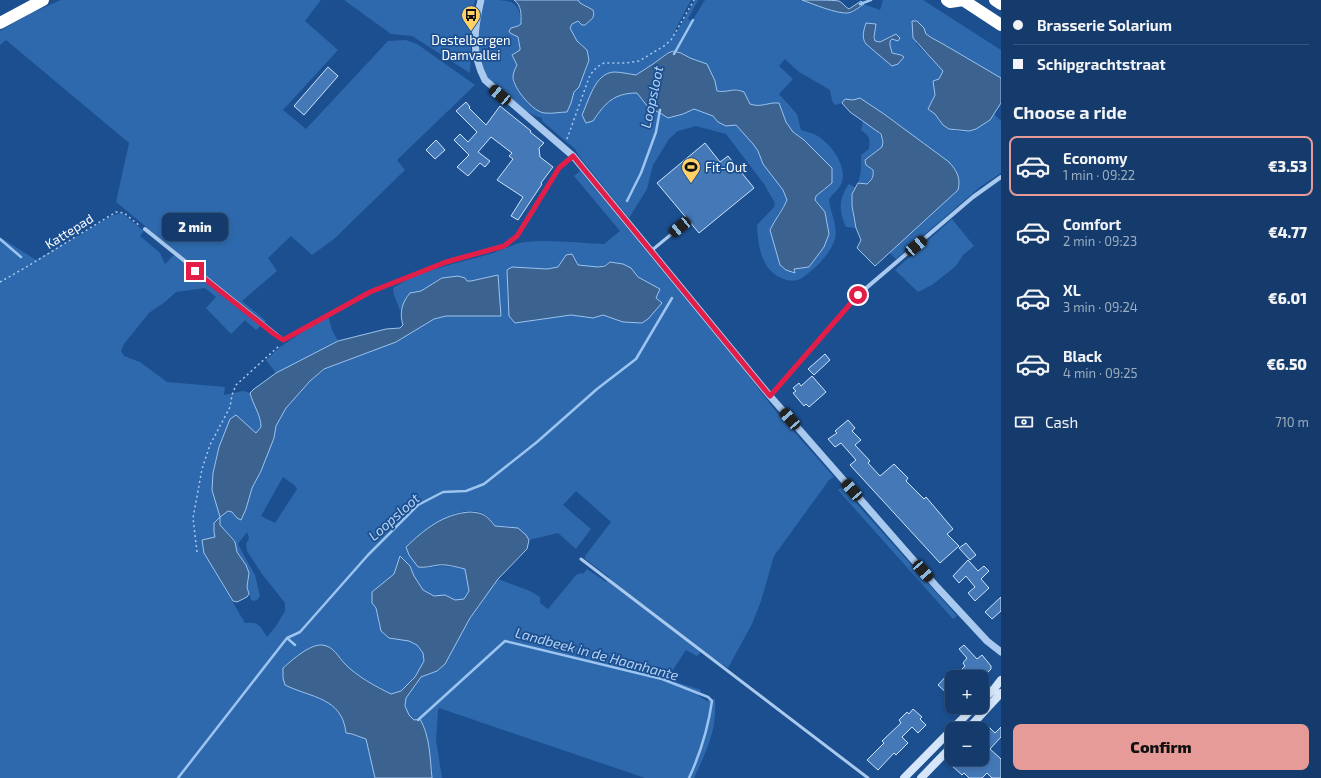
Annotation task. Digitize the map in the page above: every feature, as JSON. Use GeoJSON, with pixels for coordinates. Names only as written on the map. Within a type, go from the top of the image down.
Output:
{"type":"FeatureCollection","features":[{"type":"Feature","properties":{"kind":"highway"},"geometry":{"type":"LineString","coordinates":[[0,23],[43,0]]}},
{"type":"Feature","properties":{"kind":"highway"},"geometry":{"type":"LineString","coordinates":[[948,0],[950,2],[963,0],[1001,25]]}},
{"type":"Feature","properties":{"kind":"highway"},"geometry":{"type":"LineString","coordinates":[[995,0],[1000,2]]}},
{"type":"Feature","properties":{"kind":"main road"},"geometry":{"type":"LineString","coordinates":[[989,694],[1001,680]]}},
{"type":"Feature","properties":{"kind":"main road"},"geometry":{"type":"LineString","coordinates":[[974,722],[1001,693]]}},
{"type":"Feature","properties":{"kind":"main road"},"geometry":{"type":"LineString","coordinates":[[904,778],[967,714]]}},
{"type":"Feature","properties":{"kind":"main road"},"geometry":{"type":"LineString","coordinates":[[921,778],[945,753]]}},
{"type":"Feature","properties":{"kind":"street"},"geometry":{"type":"LineString","coordinates":[[481,0],[475,33],[475,53],[479,70],[485,80],[573,156],[770,396],[936,587],[987,641],[1001,652]]}},
{"type":"Feature","properties":{"kind":"street"},"geometry":{"type":"LineString","coordinates":[[145,229],[283,340],[370,292],[446,262],[504,246],[517,236],[559,168],[573,156]]}},
{"type":"Feature","properties":{"kind":"street"},"geometry":{"type":"LineString","coordinates":[[770,396],[858,295],[973,197],[1001,177]]}},
{"type":"Feature","properties":{"kind":"lane"},"geometry":{"type":"LineString","coordinates":[[651,251],[680,227]]}},
{"type":"Feature","properties":{"kind":"lane"},"geometry":{"type":"LineString","coordinates":[[581,560],[868,778]]}},
{"type":"Feature","properties":{"kind":"path"},"geometry":{"type":"LineString","coordinates":[[564,147],[590,75],[597,67],[604,63],[639,61],[664,46],[671,40],[694,0]]}},
{"type":"Feature","properties":{"kind":"path","name":"Kattepad"},"geometry":{"type":"LineString","coordinates":[[0,282],[116,212],[124,213],[145,229]]}},
{"type":"Feature","properties":{"kind":"path"},"geometry":{"type":"LineString","coordinates":[[197,552],[193,518],[202,469],[210,445],[230,407],[232,395],[236,385],[283,340]]}},
{"type":"Feature","properties":{"kind":"shaded area"},"geometry":{"type":"Polygon","coordinates":[[[61,0],[321,0],[305,21],[338,50],[283,110],[306,129],[388,41],[406,40],[417,44],[475,85],[397,160],[405,170],[334,239],[312,255],[291,236],[268,258],[277,271],[242,301],[266,321],[256,330],[245,320],[231,334],[206,308],[216,297],[205,288],[176,292],[149,313],[124,344],[121,351],[124,356],[140,362],[167,382],[225,387],[224,395],[243,391],[250,393],[260,418],[261,427],[256,433],[236,416],[230,420],[219,447],[213,473],[224,514],[227,511],[232,512],[237,518],[246,509],[252,488],[261,471],[274,438],[276,426],[286,408],[310,381],[325,369],[396,342],[434,319],[446,316],[501,316],[498,275],[471,281],[442,278],[421,291],[408,295],[400,310],[393,288],[405,281],[429,271],[493,253],[513,245],[535,241],[604,244],[620,231],[574,176],[580,171],[775,410],[834,477],[829,480],[774,556],[761,601],[752,624],[728,668],[702,651],[697,656],[686,650],[667,679],[701,690],[699,696],[707,701],[715,699],[713,730],[707,749],[694,778],[645,778],[439,708],[436,740],[442,778],[432,778],[430,753],[425,728],[409,715],[405,706],[406,698],[421,677],[437,671],[470,618],[498,579],[530,591],[540,597],[540,603],[548,609],[576,575],[581,573],[583,574],[587,569],[606,582],[609,577],[585,559],[585,556],[611,522],[576,491],[563,505],[591,529],[576,549],[558,533],[529,540],[519,529],[495,526],[486,515],[473,511],[453,515],[434,524],[411,542],[425,568],[445,566],[465,569],[469,591],[464,599],[455,600],[445,595],[434,596],[423,590],[414,576],[410,566],[394,574],[372,592],[372,603],[376,608],[379,626],[389,638],[409,641],[417,645],[423,653],[424,661],[415,677],[401,691],[391,694],[355,673],[332,649],[326,646],[319,645],[311,647],[295,658],[293,689],[315,696],[330,703],[337,709],[346,727],[351,733],[366,739],[375,778],[0,778],[0,237],[36,260],[113,215],[122,213],[144,231],[140,236],[160,253],[165,264],[173,256],[179,254],[116,202],[129,143],[6,40],[0,45],[0,31],[29,14],[61,0]],[[574,257],[560,264],[558,267],[547,269],[512,267],[508,280],[509,316],[515,323],[571,315],[593,318],[603,315],[623,322],[656,298],[655,289],[651,284],[637,276],[622,264],[610,262],[598,267],[581,266],[577,265],[574,257]],[[283,477],[261,516],[275,523],[297,489],[294,485],[283,477]],[[220,518],[216,537],[202,540],[204,553],[245,623],[257,624],[267,637],[285,611],[285,603],[262,574],[247,551],[246,544],[249,538],[247,532],[238,544],[255,575],[260,596],[257,600],[253,601],[251,600],[247,587],[249,580],[246,565],[237,552],[233,538],[220,525],[220,518]]]}},
{"type":"Feature","properties":{"kind":"shaded area"},"geometry":{"type":"Polygon","coordinates":[[[344,0],[475,0],[472,17],[470,73],[412,36],[391,34],[344,0]]]}},
{"type":"Feature","properties":{"kind":"shaded area"},"geometry":{"type":"Polygon","coordinates":[[[485,0],[501,0],[512,3],[519,10],[521,24],[511,28],[510,33],[518,37],[520,48],[513,82],[531,105],[545,113],[579,87],[587,67],[589,60],[587,50],[577,41],[570,28],[572,24],[578,21],[585,25],[593,18],[587,6],[580,3],[578,0],[691,0],[674,32],[676,33],[695,0],[698,0],[688,19],[692,21],[705,0],[802,0],[847,13],[854,11],[864,4],[880,10],[883,0],[923,0],[1001,50],[1001,78],[926,34],[924,28],[917,21],[916,44],[935,61],[943,71],[939,79],[933,81],[935,95],[928,109],[936,114],[946,127],[954,131],[967,131],[979,127],[994,114],[1001,121],[1001,173],[980,187],[896,259],[889,252],[900,242],[949,162],[884,114],[860,99],[845,99],[842,103],[835,105],[832,101],[830,90],[799,72],[785,59],[779,66],[793,79],[779,94],[797,114],[801,130],[816,135],[827,143],[832,149],[840,161],[843,175],[841,184],[829,199],[836,234],[831,248],[818,264],[802,278],[794,281],[783,279],[774,274],[765,263],[757,233],[757,225],[774,207],[775,203],[764,184],[726,134],[696,126],[678,131],[669,139],[653,165],[647,189],[629,218],[575,149],[542,121],[542,118],[524,110],[492,83],[486,74],[479,54],[478,43],[482,10],[485,0]],[[875,32],[866,44],[892,66],[901,55],[892,53],[890,45],[890,41],[892,39],[891,36],[880,42],[875,41],[875,32]],[[673,51],[667,53],[636,75],[616,72],[601,77],[595,86],[582,115],[593,121],[611,100],[630,93],[638,93],[648,107],[668,118],[694,109],[714,116],[718,122],[736,125],[753,143],[763,164],[783,190],[787,200],[777,216],[773,232],[780,265],[795,273],[794,269],[809,267],[824,247],[829,234],[825,213],[815,200],[816,196],[827,188],[832,168],[804,140],[793,132],[786,122],[779,103],[754,105],[750,104],[740,89],[729,91],[717,90],[715,81],[700,61],[673,51]]]}},
{"type":"Feature","properties":{"kind":"shaded area"},"geometry":{"type":"Polygon","coordinates":[[[863,121],[880,134],[882,142],[882,147],[865,160],[869,168],[873,170],[874,175],[867,184],[858,183],[861,171],[861,155],[869,149],[869,138],[861,130],[863,121]]]}},
{"type":"Feature","properties":{"kind":"shaded area"},"geometry":{"type":"Polygon","coordinates":[[[849,184],[856,188],[852,197],[852,203],[856,228],[846,227],[841,211],[841,200],[849,184]]]}},
{"type":"Feature","properties":{"kind":"shaded area"},"geometry":{"type":"Polygon","coordinates":[[[952,219],[974,246],[963,255],[956,266],[932,285],[918,292],[895,270],[952,219]]]}},
{"type":"Feature","properties":{"kind":"shaded area"},"geometry":{"type":"Polygon","coordinates":[[[328,315],[332,330],[338,341],[276,373],[266,360],[280,347],[328,315]]]}},
{"type":"Feature","properties":{"kind":"shaded area"},"geometry":{"type":"Polygon","coordinates":[[[842,487],[957,616],[953,619],[838,490],[842,487]]]}},
{"type":"Feature","properties":{"kind":"water"},"geometry":{"type":"Polygon","coordinates":[[[514,0],[578,0],[580,3],[593,10],[593,17],[585,25],[582,25],[578,21],[572,24],[570,28],[577,41],[587,50],[589,60],[579,87],[574,92],[567,112],[540,112],[530,105],[516,87],[513,77],[517,65],[512,55],[520,50],[520,48],[518,37],[509,31],[511,28],[521,24],[521,17],[520,8],[514,0]]]}},
{"type":"Feature","properties":{"kind":"water"},"geometry":{"type":"Polygon","coordinates":[[[802,0],[839,1],[849,9],[861,1],[864,4],[852,12],[843,13],[802,0]]]}},
{"type":"Feature","properties":{"kind":"water"},"geometry":{"type":"Polygon","coordinates":[[[912,21],[917,21],[924,28],[926,34],[932,38],[1001,78],[1001,103],[990,120],[976,129],[969,131],[949,129],[943,125],[935,114],[928,109],[935,95],[933,81],[939,79],[943,71],[913,38],[912,21]]]}},
{"type":"Feature","properties":{"kind":"water"},"geometry":{"type":"Polygon","coordinates":[[[866,23],[876,24],[874,37],[875,41],[880,42],[896,34],[900,38],[898,41],[892,39],[890,41],[892,53],[904,57],[898,64],[892,66],[866,44],[863,36],[866,23]]]}},
{"type":"Feature","properties":{"kind":"water"},"geometry":{"type":"Polygon","coordinates":[[[673,51],[707,64],[715,81],[717,91],[737,90],[744,92],[750,104],[754,105],[779,103],[786,122],[793,132],[804,140],[832,168],[832,183],[816,196],[815,200],[825,212],[829,234],[824,247],[809,267],[794,269],[795,273],[786,270],[780,265],[770,230],[787,200],[783,190],[763,164],[758,151],[736,125],[726,126],[718,122],[713,116],[694,109],[668,118],[648,107],[637,93],[629,93],[616,97],[606,104],[593,121],[586,123],[582,115],[590,95],[597,82],[602,77],[614,72],[636,75],[673,51]]]}},
{"type":"Feature","properties":{"kind":"water"},"geometry":{"type":"Polygon","coordinates":[[[860,98],[949,162],[959,178],[958,190],[875,266],[857,248],[861,240],[856,228],[852,206],[852,194],[858,183],[867,184],[873,176],[873,170],[866,165],[865,160],[882,147],[883,142],[881,134],[850,112],[842,103],[845,99],[853,100],[860,98]]]}},
{"type":"Feature","properties":{"kind":"water"},"geometry":{"type":"Polygon","coordinates":[[[572,254],[578,265],[598,267],[605,266],[610,262],[623,264],[631,268],[638,277],[660,289],[656,298],[662,303],[648,319],[642,323],[623,322],[603,315],[593,318],[571,315],[515,323],[509,316],[507,270],[512,267],[547,269],[558,267],[566,255],[572,254]]]}},
{"type":"Feature","properties":{"kind":"water"},"geometry":{"type":"Polygon","coordinates":[[[498,275],[501,316],[446,316],[434,319],[396,342],[324,369],[310,381],[286,408],[276,426],[274,438],[261,471],[252,488],[241,520],[232,512],[228,511],[220,517],[212,490],[213,473],[219,447],[230,419],[236,415],[256,433],[261,427],[260,418],[250,393],[254,389],[276,373],[338,341],[386,329],[400,328],[403,325],[401,316],[402,308],[410,293],[421,291],[442,278],[458,276],[465,278],[467,281],[471,281],[498,275]]]}},
{"type":"Feature","properties":{"kind":"water"},"geometry":{"type":"Polygon","coordinates":[[[470,512],[484,515],[495,526],[518,528],[529,540],[527,549],[498,579],[470,618],[445,664],[437,671],[421,677],[406,698],[405,706],[409,715],[414,720],[420,719],[426,733],[432,778],[375,778],[366,739],[346,733],[343,721],[332,705],[315,696],[285,685],[283,668],[296,657],[312,647],[322,645],[330,647],[350,669],[373,684],[391,694],[401,691],[415,677],[424,661],[423,653],[417,645],[409,641],[389,638],[381,631],[376,608],[372,603],[372,592],[394,574],[400,556],[410,566],[414,576],[423,590],[434,596],[445,595],[455,600],[464,599],[469,591],[465,569],[445,565],[418,567],[409,555],[406,547],[420,534],[443,519],[460,513],[470,512]]]}},
{"type":"Feature","properties":{"kind":"water"},"geometry":{"type":"Polygon","coordinates":[[[220,517],[220,525],[235,542],[237,552],[246,565],[249,573],[247,587],[249,594],[247,597],[237,602],[233,601],[204,553],[202,540],[215,537],[214,523],[220,517]]]}},
{"type":"Feature","properties":{"kind":"building"},"geometry":{"type":"Polygon","coordinates":[[[328,67],[338,76],[304,115],[294,106],[328,67]]]}},
{"type":"Feature","properties":{"kind":"building"},"geometry":{"type":"Polygon","coordinates":[[[466,102],[470,107],[469,108],[486,125],[500,106],[544,143],[539,148],[540,157],[553,167],[518,220],[511,216],[523,197],[497,180],[513,159],[509,156],[512,153],[491,137],[478,152],[490,161],[485,167],[480,163],[468,176],[457,167],[469,155],[454,140],[460,134],[468,142],[477,132],[456,111],[466,102]]]}},
{"type":"Feature","properties":{"kind":"building"},"geometry":{"type":"Polygon","coordinates":[[[436,140],[445,150],[435,159],[426,150],[436,140]]]}},
{"type":"Feature","properties":{"kind":"building"},"geometry":{"type":"Polygon","coordinates":[[[705,143],[720,162],[728,156],[754,188],[699,233],[657,183],[705,143]]]}},
{"type":"Feature","properties":{"kind":"building"},"geometry":{"type":"Polygon","coordinates":[[[825,354],[830,360],[814,375],[808,369],[825,354]]]}},
{"type":"Feature","properties":{"kind":"building"},"geometry":{"type":"Polygon","coordinates":[[[812,376],[826,392],[809,407],[806,404],[804,406],[793,393],[796,391],[793,388],[799,383],[801,386],[812,376]]]}},
{"type":"Feature","properties":{"kind":"building"},"geometry":{"type":"Polygon","coordinates":[[[848,420],[855,428],[852,431],[861,440],[855,445],[870,461],[868,463],[880,476],[894,464],[908,478],[906,481],[924,499],[926,497],[953,529],[947,534],[959,546],[940,563],[850,465],[856,460],[841,443],[835,447],[828,439],[837,433],[835,431],[848,420]]]}},
{"type":"Feature","properties":{"kind":"building"},"geometry":{"type":"Polygon","coordinates":[[[966,543],[976,555],[970,560],[959,548],[966,543]]]}},
{"type":"Feature","properties":{"kind":"building"},"geometry":{"type":"Polygon","coordinates":[[[968,560],[978,571],[984,566],[989,571],[981,579],[989,588],[975,601],[968,593],[975,587],[966,576],[959,583],[953,576],[968,560]]]}},
{"type":"Feature","properties":{"kind":"building"},"geometry":{"type":"Polygon","coordinates":[[[1001,597],[1001,611],[992,619],[985,612],[1001,597]]]}},
{"type":"Feature","properties":{"kind":"building"},"geometry":{"type":"Polygon","coordinates":[[[964,645],[977,659],[982,655],[991,666],[991,669],[989,671],[961,670],[965,666],[963,663],[967,658],[959,649],[964,645]]]}},
{"type":"Feature","properties":{"kind":"building"},"geometry":{"type":"Polygon","coordinates":[[[945,677],[945,692],[938,685],[945,677]]]}},
{"type":"Feature","properties":{"kind":"building"},"geometry":{"type":"Polygon","coordinates":[[[913,709],[922,717],[920,719],[926,725],[918,733],[912,727],[902,737],[908,743],[896,755],[894,753],[878,770],[867,760],[884,743],[882,741],[901,723],[899,720],[907,712],[909,714],[913,709]]]}},
{"type":"Feature","properties":{"kind":"building"},"geometry":{"type":"Polygon","coordinates":[[[989,727],[995,733],[1001,727],[1001,737],[990,749],[1001,759],[1001,778],[992,778],[987,773],[982,778],[969,778],[964,773],[962,775],[952,766],[989,766],[989,727]]]}},
{"type":"Feature","properties":{"kind":"waterway","name":"Loopsloot"},"geometry":{"type":"LineString","coordinates":[[860,4],[871,0]]}},
{"type":"Feature","properties":{"kind":"waterway","name":"Loopsloot"},"geometry":{"type":"LineString","coordinates":[[674,54],[693,20]]}},
{"type":"Feature","properties":{"kind":"waterway","name":"Loopsloot"},"geometry":{"type":"LineString","coordinates":[[627,201],[641,173],[656,132],[660,110]]}},
{"type":"Feature","properties":{"kind":"waterway"},"geometry":{"type":"LineString","coordinates":[[0,239],[21,257]]}},
{"type":"Feature","properties":{"kind":"waterway","name":"Loopsloot"},"geometry":{"type":"LineString","coordinates":[[178,778],[287,638],[300,632],[368,555],[418,505],[443,492],[466,491],[484,484],[537,442],[597,389],[636,359],[672,298]]}},
{"type":"Feature","properties":{"kind":"waterway","name":"Landbeek in de Haanhante"},"geometry":{"type":"LineString","coordinates":[[287,638],[295,645]]}},
{"type":"Feature","properties":{"kind":"waterway","name":"Landbeek in de Haanhante"},"geometry":{"type":"LineString","coordinates":[[418,720],[505,641],[662,679],[708,697],[712,701],[706,731],[689,778]]}},
{"type":"Feature","properties":{"kind":"place","name":"Destelbergen Damvallei"},"geometry":{"type":"Point","coordinates":[471,32]}},
{"type":"Feature","properties":{"kind":"place","name":"Fit-Out"},"geometry":{"type":"Point","coordinates":[691,184]}},
{"type":"Feature","properties":{"kind":"route"},"geometry":{"type":"LineString","coordinates":[[195,271],[283,340],[370,292],[446,262],[497,249],[511,242],[517,236],[559,168],[573,156],[770,396],[838,320],[858,295]]}}]}
